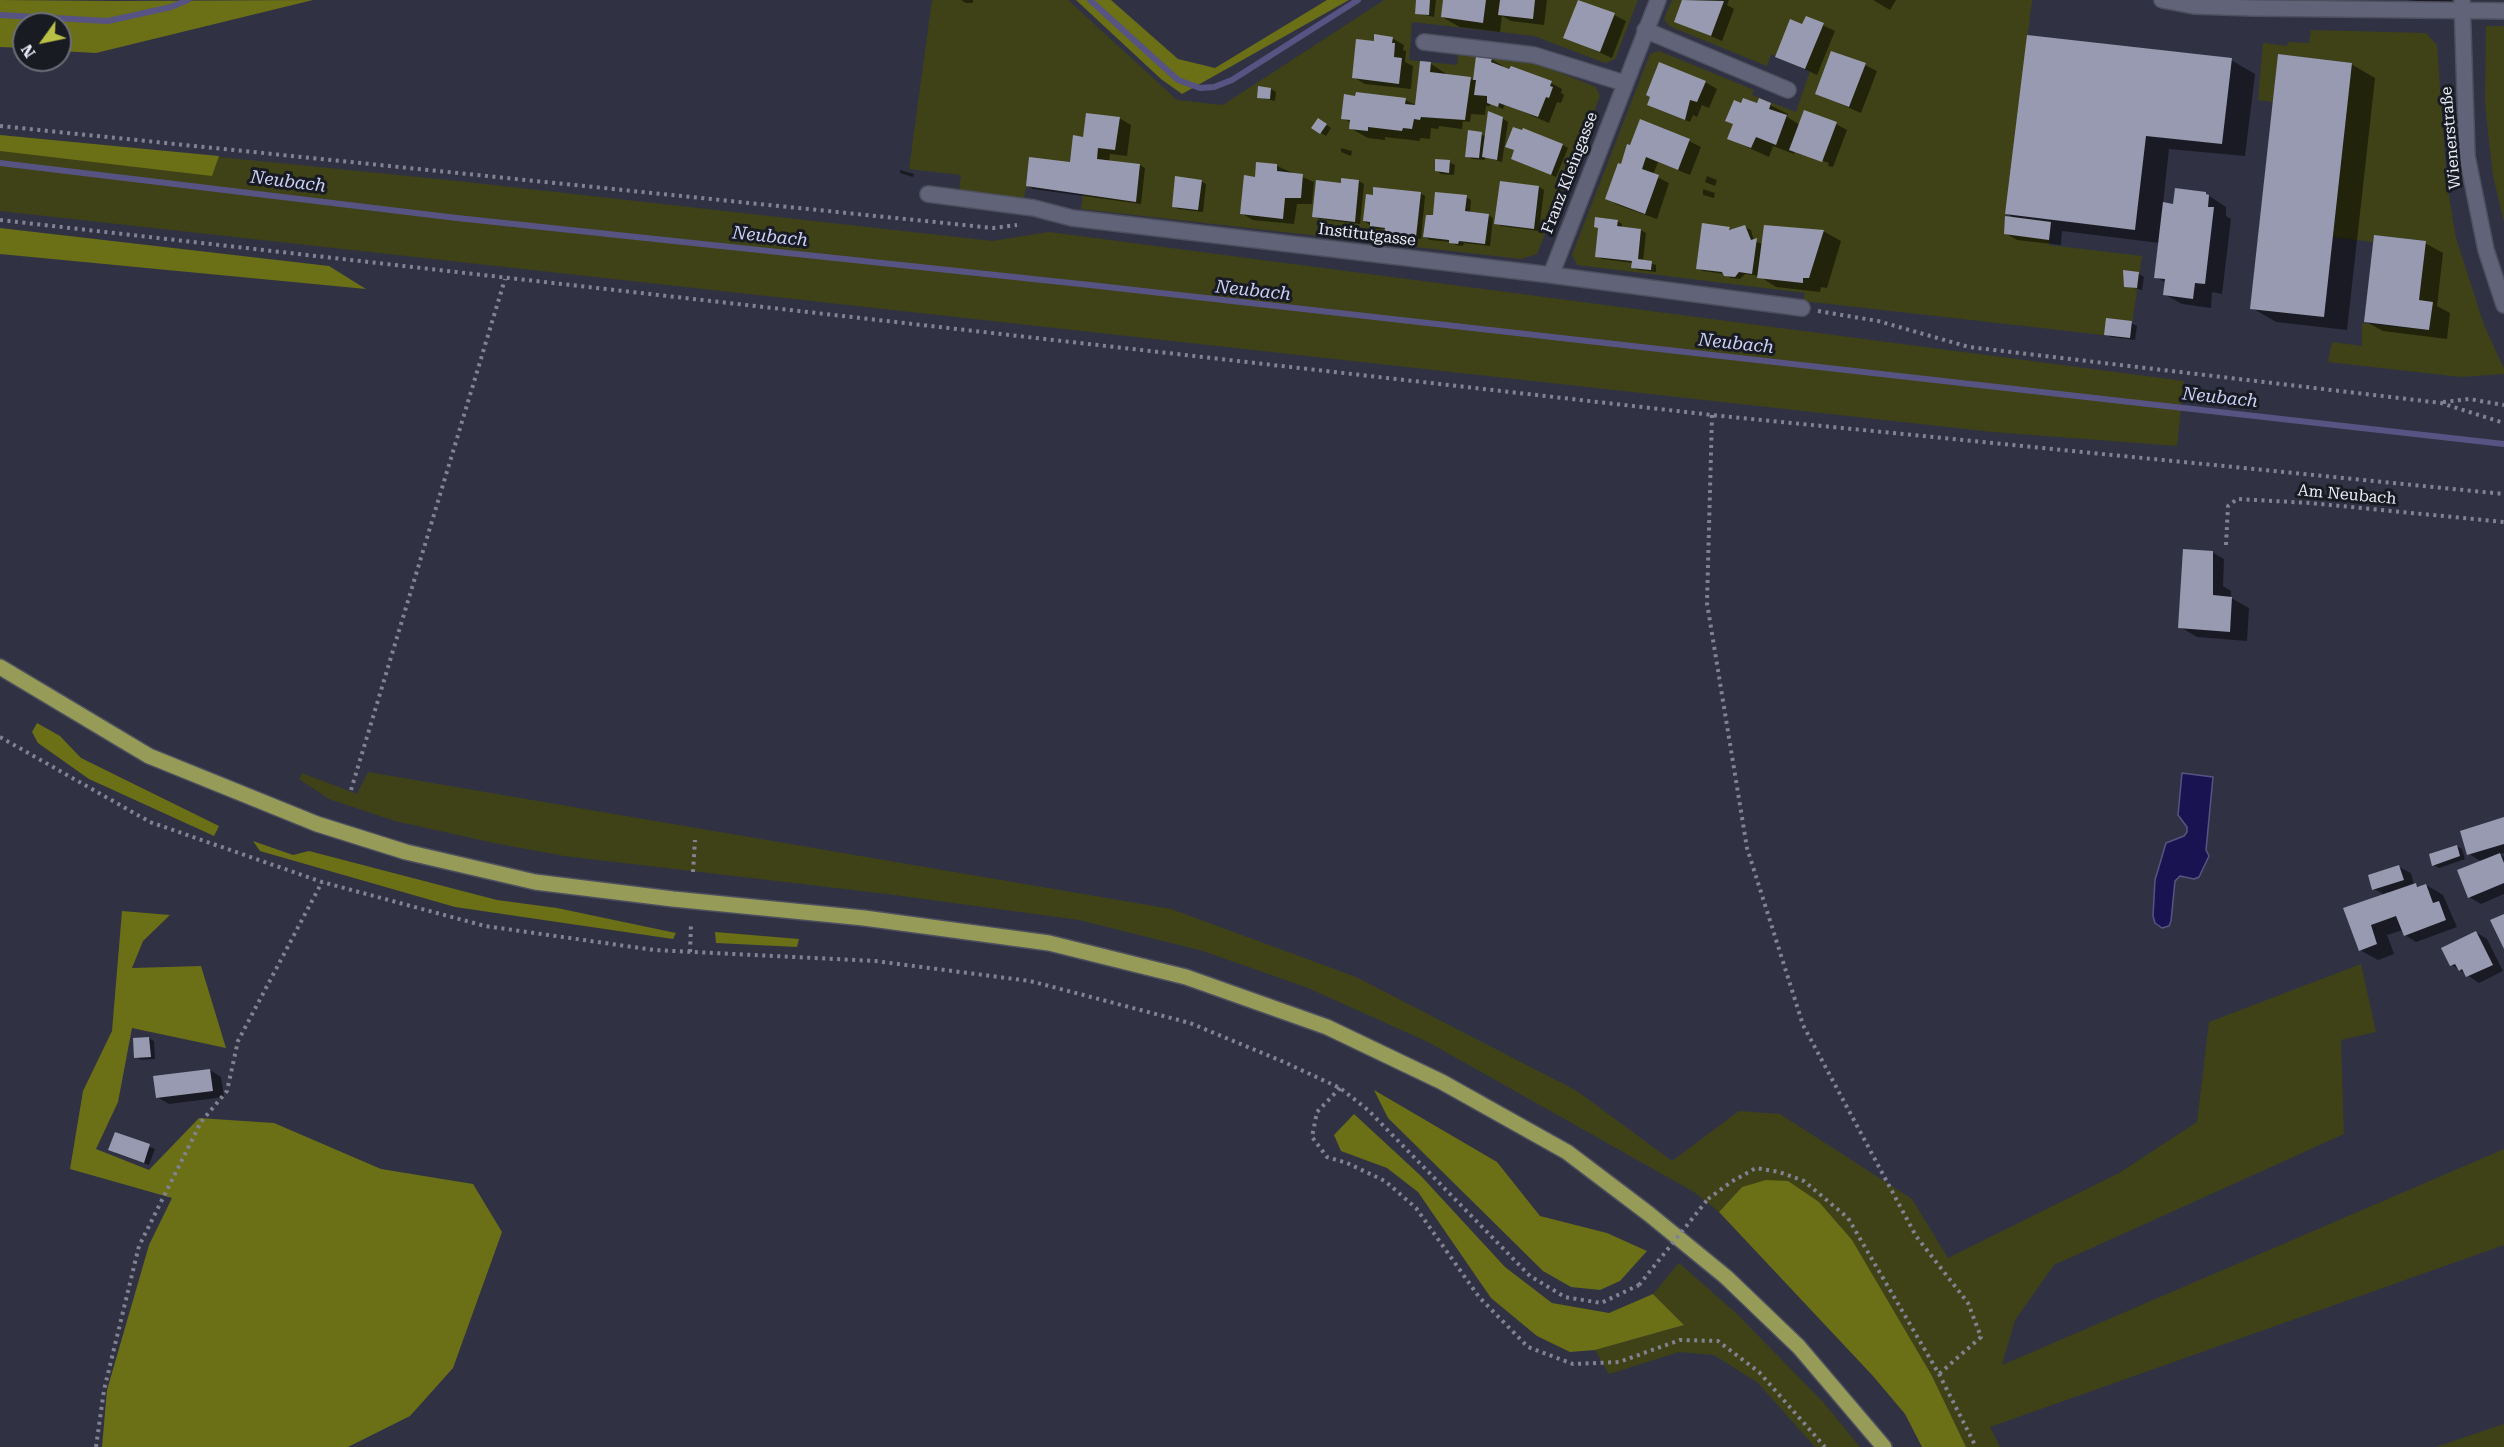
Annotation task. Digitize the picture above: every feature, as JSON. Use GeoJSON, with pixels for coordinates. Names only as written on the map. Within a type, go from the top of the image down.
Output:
{"type":"FeatureCollection","features":[{"type":"Feature","properties":{"kind":"main road"},"geometry":{"type":"LineString","coordinates":[[0,668],[148,756],[316,824],[405,852],[535,882],[673,899],[864,918],[1049,943],[1185,977],[1327,1027],[1442,1082],[1556,1146],[1650,1214],[1726,1277],[1799,1347],[1884,1447]]}},
{"type":"Feature","properties":{"kind":"street","name":"Franz Kleingasse"},"geometry":{"type":"LineString","coordinates":[[1551,275],[1658,0]]}},
{"type":"Feature","properties":{"kind":"street"},"geometry":{"type":"LineString","coordinates":[[2162,0],[2194,6],[2253,8],[2462,5],[2504,11]]}},
{"type":"Feature","properties":{"kind":"street","name":"Wienerstraße"},"geometry":{"type":"LineString","coordinates":[[2462,5],[2467,156],[2486,250],[2504,305]]}},
{"type":"Feature","properties":{"kind":"street"},"geometry":{"type":"LineString","coordinates":[[1645,30],[1788,90]]}},
{"type":"Feature","properties":{"kind":"street"},"geometry":{"type":"LineString","coordinates":[[1424,42],[1534,55],[1624,84]]}},
{"type":"Feature","properties":{"kind":"street","name":"Institutgasse"},"geometry":{"type":"LineString","coordinates":[[928,194],[1034,208],[1072,218],[1551,275],[1802,308]]}},
{"type":"Feature","properties":{"kind":"path"},"geometry":{"type":"LineString","coordinates":[[0,126],[993,228],[1027,224]]}},
{"type":"Feature","properties":{"kind":"path"},"geometry":{"type":"LineString","coordinates":[[0,220],[1712,415],[2504,494]]}},
{"type":"Feature","properties":{"kind":"path"},"geometry":{"type":"LineString","coordinates":[[351,790],[505,279]]}},
{"type":"Feature","properties":{"kind":"path"},"geometry":{"type":"LineString","coordinates":[[1802,308],[1878,321],[1969,347],[2442,403],[2504,423]]}},
{"type":"Feature","properties":{"kind":"path"},"geometry":{"type":"LineString","coordinates":[[2442,403],[2469,399],[2504,405]]}},
{"type":"Feature","properties":{"kind":"path"},"geometry":{"type":"LineString","coordinates":[[1712,415],[1707,603],[1746,848],[1803,1025],[1916,1236],[1968,1303],[1981,1337],[1939,1374]]}},
{"type":"Feature","properties":{"kind":"path","name":"Am Neubach"},"geometry":{"type":"LineString","coordinates":[[2226,545],[2228,506],[2236,499],[2310,502],[2504,522]]}},
{"type":"Feature","properties":{"kind":"path"},"geometry":{"type":"LineString","coordinates":[[0,737],[150,822],[322,882],[484,926],[654,950],[875,961],[1030,981],[1190,1023],[1340,1088],[1368,1110],[1530,1276],[1565,1297],[1601,1303],[1639,1285],[1708,1199],[1731,1182],[1756,1168],[1804,1180],[1848,1218],[1939,1374],[1976,1447]]}},
{"type":"Feature","properties":{"kind":"path"},"geometry":{"type":"LineString","coordinates":[[693,872],[695,840]]}},
{"type":"Feature","properties":{"kind":"path"},"geometry":{"type":"LineString","coordinates":[[96,1447],[106,1380],[139,1246],[201,1122],[227,1090],[238,1041],[322,882]]}},
{"type":"Feature","properties":{"kind":"path"},"geometry":{"type":"LineString","coordinates":[[690,952],[691,923]]}},
{"type":"Feature","properties":{"kind":"path"},"geometry":{"type":"LineString","coordinates":[[1340,1088],[1317,1112],[1312,1137],[1327,1157],[1385,1180],[1416,1208],[1479,1297],[1528,1347],[1572,1364],[1619,1362],[1680,1340],[1718,1341],[1759,1372],[1825,1447]]}},
{"type":"Feature","properties":{"kind":"green space"},"geometry":{"type":"Polygon","coordinates":[[[932,0],[1068,0],[1177,100],[1223,105],[1384,0],[1638,0],[1615,59],[1605,63],[1534,36],[1412,22],[1409,60],[1457,65],[1458,54],[1533,62],[1596,87],[1600,96],[1537,254],[1521,259],[1081,209],[1083,193],[1026,187],[1024,199],[959,192],[961,175],[909,169],[932,0]]]}},
{"type":"Feature","properties":{"kind":"green space"},"geometry":{"type":"Polygon","coordinates":[[[1672,0],[2032,0],[2006,216],[2051,222],[2049,245],[2142,256],[2130,338],[1803,301],[1805,293],[1577,265],[1572,255],[1650,54],[1659,51],[1754,90],[1752,95],[1796,112],[1810,71],[1771,54],[1767,66],[1669,26],[1664,19],[1672,0]]]}},
{"type":"Feature","properties":{"kind":"green space"},"geometry":{"type":"Polygon","coordinates":[[[2486,26],[2504,26],[2504,222],[2493,176],[2485,102],[2486,26]]]}},
{"type":"Feature","properties":{"kind":"green space"},"geometry":{"type":"Polygon","coordinates":[[[2311,30],[2426,33],[2437,45],[2447,184],[2456,238],[2484,325],[2504,369],[2504,374],[2461,377],[2328,362],[2332,342],[2362,346],[2362,323],[2429,330],[2432,302],[2419,300],[2426,241],[2374,235],[2373,242],[2333,237],[2352,63],[2278,54],[2273,102],[2258,100],[2263,43],[2287,46],[2288,42],[2309,43],[2311,30]]]}},
{"type":"Feature","properties":{"kind":"green space"},"geometry":{"type":"Polygon","coordinates":[[[0,135],[458,181],[992,241],[1049,232],[2184,381],[2177,446],[1993,432],[0,211],[0,135]]]}},
{"type":"Feature","properties":{"kind":"green space"},"geometry":{"type":"Polygon","coordinates":[[[368,772],[1171,909],[1356,977],[1577,1091],[1672,1161],[1739,1111],[1780,1114],[1912,1199],[1948,1258],[2119,1173],[2197,1122],[2209,1022],[2361,964],[2376,1032],[2341,1040],[2344,1134],[2054,1265],[2015,1320],[2002,1365],[2504,1149],[2504,1245],[1990,1427],[2000,1447],[1966,1447],[1932,1376],[1742,1187],[1719,1212],[1694,1192],[1428,1042],[1308,988],[1203,951],[1079,920],[887,894],[564,856],[494,843],[395,821],[329,799],[299,779],[302,773],[357,794],[368,772]]]}},
{"type":"Feature","properties":{"kind":"green space"},"geometry":{"type":"Polygon","coordinates":[[[1679,1263],[1736,1313],[1823,1402],[1860,1447],[1815,1447],[1758,1383],[1714,1355],[1679,1352],[1609,1374],[1595,1350],[1684,1325],[1653,1294],[1679,1263]]]}},
{"type":"Feature","properties":{"kind":"green space"},"geometry":{"type":"Polygon","coordinates":[[[2504,1424],[2504,1447],[2436,1447],[2504,1424]]]}},
{"type":"Feature","properties":{"kind":"shaded area"},"geometry":{"type":"Polygon","coordinates":[[[0,0],[313,0],[96,53],[72,52],[72,12],[12,12],[12,48],[0,47],[0,0]]]}},
{"type":"Feature","properties":{"kind":"shaded area"},"geometry":{"type":"Polygon","coordinates":[[[1076,0],[1111,0],[1178,59],[1215,68],[1327,0],[1349,0],[1182,94],[1161,79],[1076,0]]]}},
{"type":"Feature","properties":{"kind":"shaded area"},"geometry":{"type":"Polygon","coordinates":[[[0,135],[219,156],[212,176],[0,151],[0,135]]]}},
{"type":"Feature","properties":{"kind":"shaded area"},"geometry":{"type":"Polygon","coordinates":[[[0,228],[329,266],[366,289],[0,254],[0,228]]]}},
{"type":"Feature","properties":{"kind":"shaded area"},"geometry":{"type":"Polygon","coordinates":[[[37,723],[60,736],[81,758],[219,826],[214,836],[89,779],[38,743],[32,732],[37,723]]]}},
{"type":"Feature","properties":{"kind":"shaded area"},"geometry":{"type":"Polygon","coordinates":[[[2182,773],[2213,777],[2206,850],[2209,856],[2199,877],[2194,879],[2180,876],[2175,881],[2171,921],[2169,926],[2162,928],[2155,923],[2153,916],[2155,880],[2166,843],[2184,836],[2187,832],[2187,827],[2178,815],[2182,773]]]}},
{"type":"Feature","properties":{"kind":"shaded area"},"geometry":{"type":"Polygon","coordinates":[[[253,841],[293,855],[309,851],[497,900],[557,908],[676,933],[673,939],[455,907],[260,851],[253,841]]]}},
{"type":"Feature","properties":{"kind":"shaded area"},"geometry":{"type":"Polygon","coordinates":[[[122,911],[170,915],[143,941],[132,968],[201,966],[226,1048],[132,1028],[118,1102],[96,1149],[149,1170],[199,1118],[274,1123],[381,1169],[473,1184],[502,1232],[453,1368],[410,1416],[348,1447],[102,1447],[107,1390],[149,1245],[172,1198],[70,1169],[83,1091],[112,1031],[122,911]]]}},
{"type":"Feature","properties":{"kind":"shaded area"},"geometry":{"type":"Polygon","coordinates":[[[715,932],[799,939],[797,947],[716,943],[715,932]]]}},
{"type":"Feature","properties":{"kind":"shaded area"},"geometry":{"type":"Polygon","coordinates":[[[1374,1090],[1497,1162],[1540,1216],[1607,1233],[1647,1251],[1620,1281],[1600,1290],[1571,1287],[1543,1271],[1388,1118],[1374,1090]]]}},
{"type":"Feature","properties":{"kind":"shaded area"},"geometry":{"type":"Polygon","coordinates":[[[1354,1114],[1421,1176],[1505,1267],[1552,1303],[1609,1313],[1653,1294],[1684,1325],[1595,1350],[1570,1352],[1537,1336],[1491,1298],[1418,1192],[1387,1168],[1341,1151],[1334,1135],[1354,1114]]]}},
{"type":"Feature","properties":{"kind":"shaded area"},"geometry":{"type":"Polygon","coordinates":[[[1766,1180],[1788,1181],[1819,1202],[1852,1240],[1932,1376],[1966,1447],[1922,1447],[1905,1414],[1873,1376],[1719,1212],[1742,1187],[1766,1180]]]}},
{"type":"Feature","properties":{"kind":"building"},"geometry":{"type":"Polygon","coordinates":[[[1416,0],[1430,0],[1429,15],[1415,14],[1416,0]]]}},
{"type":"Feature","properties":{"kind":"building"},"geometry":{"type":"Polygon","coordinates":[[[1443,0],[1486,0],[1483,23],[1441,17],[1443,0]]]}},
{"type":"Feature","properties":{"kind":"building"},"geometry":{"type":"Polygon","coordinates":[[[1500,0],[1535,0],[1533,19],[1498,15],[1500,0]]]}},
{"type":"Feature","properties":{"kind":"building"},"geometry":{"type":"Polygon","coordinates":[[[1578,0],[1615,13],[1600,52],[1563,38],[1578,0]]]}},
{"type":"Feature","properties":{"kind":"building"},"geometry":{"type":"Polygon","coordinates":[[[1682,0],[1724,1],[1711,36],[1674,22],[1682,0]]]}},
{"type":"Feature","properties":{"kind":"building"},"geometry":{"type":"Polygon","coordinates":[[[1806,16],[1824,23],[1805,69],[1775,57],[1790,19],[1802,24],[1806,16]]]}},
{"type":"Feature","properties":{"kind":"building"},"geometry":{"type":"Polygon","coordinates":[[[1374,34],[1393,37],[1394,57],[1402,58],[1399,84],[1352,78],[1356,39],[1374,41],[1374,34]]]}},
{"type":"Feature","properties":{"kind":"building"},"geometry":{"type":"Polygon","coordinates":[[[2027,35],[2232,58],[2222,144],[2146,136],[2135,230],[2005,214],[2027,35]]]}},
{"type":"Feature","properties":{"kind":"building"},"geometry":{"type":"Polygon","coordinates":[[[1831,51],[1866,63],[1849,107],[1815,94],[1831,51]]]}},
{"type":"Feature","properties":{"kind":"building"},"geometry":{"type":"Polygon","coordinates":[[[2278,54],[2352,63],[2324,317],[2250,309],[2278,54]]]}},
{"type":"Feature","properties":{"kind":"building"},"geometry":{"type":"Polygon","coordinates":[[[1476,56],[1492,58],[1491,62],[1509,69],[1511,66],[1552,81],[1550,86],[1553,87],[1549,98],[1546,97],[1538,117],[1499,103],[1498,107],[1487,103],[1487,96],[1474,95],[1476,56]]]}},
{"type":"Feature","properties":{"kind":"building"},"geometry":{"type":"Polygon","coordinates":[[[1420,61],[1431,62],[1430,72],[1471,77],[1465,120],[1421,117],[1420,120],[1414,119],[1412,129],[1403,128],[1402,131],[1368,127],[1368,131],[1349,129],[1350,120],[1341,119],[1344,94],[1355,96],[1356,92],[1406,98],[1405,104],[1415,105],[1420,61]]]}},
{"type":"Feature","properties":{"kind":"building"},"geometry":{"type":"Polygon","coordinates":[[[1659,62],[1706,81],[1697,102],[1690,100],[1685,120],[1647,105],[1650,97],[1646,95],[1659,62]]]}},
{"type":"Feature","properties":{"kind":"building"},"geometry":{"type":"Polygon","coordinates":[[[1258,86],[1271,88],[1270,99],[1257,98],[1258,86]]]}},
{"type":"Feature","properties":{"kind":"building"},"geometry":{"type":"Polygon","coordinates":[[[1743,98],[1757,103],[1759,98],[1771,103],[1769,109],[1787,115],[1776,145],[1756,137],[1751,148],[1727,139],[1733,124],[1725,121],[1734,100],[1741,103],[1743,98]]]}},
{"type":"Feature","properties":{"kind":"building"},"geometry":{"type":"Polygon","coordinates":[[[1804,110],[1837,122],[1822,162],[1789,150],[1804,110]]]}},
{"type":"Feature","properties":{"kind":"building"},"geometry":{"type":"Polygon","coordinates":[[[1488,111],[1503,117],[1497,160],[1482,157],[1488,111]]]}},
{"type":"Feature","properties":{"kind":"building"},"geometry":{"type":"Polygon","coordinates":[[[1086,113],[1120,117],[1115,150],[1098,148],[1097,159],[1140,164],[1136,202],[1026,186],[1029,157],[1070,162],[1073,135],[1083,137],[1086,113]]]}},
{"type":"Feature","properties":{"kind":"building"},"geometry":{"type":"Polygon","coordinates":[[[1318,118],[1327,124],[1320,134],[1311,128],[1318,118]]]}},
{"type":"Feature","properties":{"kind":"building"},"geometry":{"type":"Polygon","coordinates":[[[1640,119],[1690,139],[1678,170],[1646,157],[1642,169],[1659,175],[1645,214],[1605,199],[1618,163],[1621,164],[1627,144],[1630,145],[1640,119]]]}},
{"type":"Feature","properties":{"kind":"building"},"geometry":{"type":"Polygon","coordinates":[[[1513,127],[1522,130],[1523,128],[1563,144],[1551,175],[1511,159],[1514,150],[1505,147],[1513,127]]]}},
{"type":"Feature","properties":{"kind":"building"},"geometry":{"type":"Polygon","coordinates":[[[1468,130],[1482,132],[1479,158],[1465,157],[1468,130]]]}},
{"type":"Feature","properties":{"kind":"building"},"geometry":{"type":"Polygon","coordinates":[[[1435,159],[1450,160],[1449,173],[1435,171],[1435,159]]]}},
{"type":"Feature","properties":{"kind":"building"},"geometry":{"type":"Polygon","coordinates":[[[1256,162],[1277,164],[1277,171],[1303,174],[1301,198],[1285,198],[1283,219],[1240,214],[1244,175],[1255,177],[1256,162]]]}},
{"type":"Feature","properties":{"kind":"building"},"geometry":{"type":"Polygon","coordinates":[[[1175,176],[1202,180],[1198,210],[1172,207],[1175,176]]]}},
{"type":"Feature","properties":{"kind":"building"},"geometry":{"type":"Polygon","coordinates":[[[1341,178],[1359,180],[1355,222],[1312,217],[1316,180],[1341,183],[1341,178]]]}},
{"type":"Feature","properties":{"kind":"building"},"geometry":{"type":"Polygon","coordinates":[[[1500,181],[1539,186],[1534,229],[1494,224],[1500,181]]]}},
{"type":"Feature","properties":{"kind":"building"},"geometry":{"type":"Polygon","coordinates":[[[1373,187],[1421,192],[1416,237],[1384,233],[1385,228],[1370,226],[1370,222],[1363,221],[1366,194],[1373,195],[1373,187]]]}},
{"type":"Feature","properties":{"kind":"building"},"geometry":{"type":"Polygon","coordinates":[[[2175,188],[2206,192],[2209,195],[2208,207],[2214,207],[2205,284],[2195,283],[2193,299],[2163,295],[2165,279],[2154,278],[2163,202],[2173,204],[2175,188]]]}},
{"type":"Feature","properties":{"kind":"building"},"geometry":{"type":"Polygon","coordinates":[[[1435,192],[1467,195],[1465,211],[1489,214],[1485,244],[1459,241],[1458,244],[1449,243],[1449,240],[1423,237],[1426,215],[1433,215],[1435,192]]]}},
{"type":"Feature","properties":{"kind":"building"},"geometry":{"type":"Polygon","coordinates":[[[2005,216],[2051,222],[2049,240],[2004,234],[2005,216]]]}},
{"type":"Feature","properties":{"kind":"building"},"geometry":{"type":"Polygon","coordinates":[[[1595,217],[1618,220],[1617,226],[1641,229],[1638,259],[1652,261],[1651,270],[1631,268],[1632,261],[1595,257],[1598,228],[1594,227],[1595,217]]]}},
{"type":"Feature","properties":{"kind":"building"},"geometry":{"type":"Polygon","coordinates":[[[1702,223],[1730,227],[1729,230],[1745,225],[1751,240],[1757,238],[1752,274],[1739,272],[1735,277],[1724,276],[1722,272],[1696,269],[1702,223]]]}},
{"type":"Feature","properties":{"kind":"building"},"geometry":{"type":"Polygon","coordinates":[[[1764,225],[1824,230],[1809,278],[1803,278],[1803,283],[1757,278],[1764,225]]]}},
{"type":"Feature","properties":{"kind":"building"},"geometry":{"type":"Polygon","coordinates":[[[2374,235],[2426,241],[2419,300],[2433,302],[2429,330],[2364,322],[2374,235]]]}},
{"type":"Feature","properties":{"kind":"building"},"geometry":{"type":"Polygon","coordinates":[[[2123,270],[2139,272],[2137,288],[2124,287],[2123,270]]]}},
{"type":"Feature","properties":{"kind":"building"},"geometry":{"type":"Polygon","coordinates":[[[2106,318],[2132,321],[2130,338],[2104,335],[2106,318]]]}},
{"type":"Feature","properties":{"kind":"building"},"geometry":{"type":"Polygon","coordinates":[[[2183,549],[2213,551],[2213,595],[2232,597],[2230,632],[2178,628],[2183,549]]]}},
{"type":"Feature","properties":{"kind":"building"},"geometry":{"type":"Polygon","coordinates":[[[2504,817],[2504,844],[2467,855],[2460,831],[2504,817]]]}},
{"type":"Feature","properties":{"kind":"building"},"geometry":{"type":"Polygon","coordinates":[[[2457,845],[2460,856],[2432,866],[2429,854],[2457,845]]]}},
{"type":"Feature","properties":{"kind":"building"},"geometry":{"type":"Polygon","coordinates":[[[2500,853],[2504,863],[2504,883],[2468,898],[2457,870],[2500,853]]]}},
{"type":"Feature","properties":{"kind":"building"},"geometry":{"type":"Polygon","coordinates":[[[2399,865],[2404,880],[2372,890],[2368,875],[2399,865]]]}},
{"type":"Feature","properties":{"kind":"building"},"geometry":{"type":"Polygon","coordinates":[[[2416,883],[2417,887],[2426,884],[2433,903],[2439,901],[2446,920],[2404,936],[2396,916],[2371,925],[2377,944],[2359,951],[2343,908],[2416,883]]]}},
{"type":"Feature","properties":{"kind":"building"},"geometry":{"type":"Polygon","coordinates":[[[2504,914],[2504,949],[2490,920],[2504,914]]]}},
{"type":"Feature","properties":{"kind":"building"},"geometry":{"type":"Polygon","coordinates":[[[2476,931],[2493,965],[2466,977],[2462,969],[2459,971],[2455,964],[2450,966],[2441,948],[2476,931]]]}},
{"type":"Feature","properties":{"kind":"building"},"geometry":{"type":"Polygon","coordinates":[[[149,1037],[151,1057],[134,1058],[133,1038],[149,1037]]]}},
{"type":"Feature","properties":{"kind":"building"},"geometry":{"type":"Polygon","coordinates":[[[210,1069],[213,1091],[156,1098],[153,1076],[210,1069]]]}},
{"type":"Feature","properties":{"kind":"building"},"geometry":{"type":"Polygon","coordinates":[[[115,1132],[150,1144],[144,1163],[108,1150],[115,1132]]]}},
{"type":"Feature","properties":{"kind":"waterway"},"geometry":{"type":"LineString","coordinates":[[0,15],[108,21],[171,7],[188,0]]}},
{"type":"Feature","properties":{"kind":"waterway"},"geometry":{"type":"LineString","coordinates":[[1090,0],[1178,80],[1200,88],[1214,87],[1232,80],[1358,0]]}},
{"type":"Feature","properties":{"kind":"waterway","name":"Neubach"},"geometry":{"type":"LineString","coordinates":[[0,163],[457,218],[1090,285],[2504,444]]}}]}
